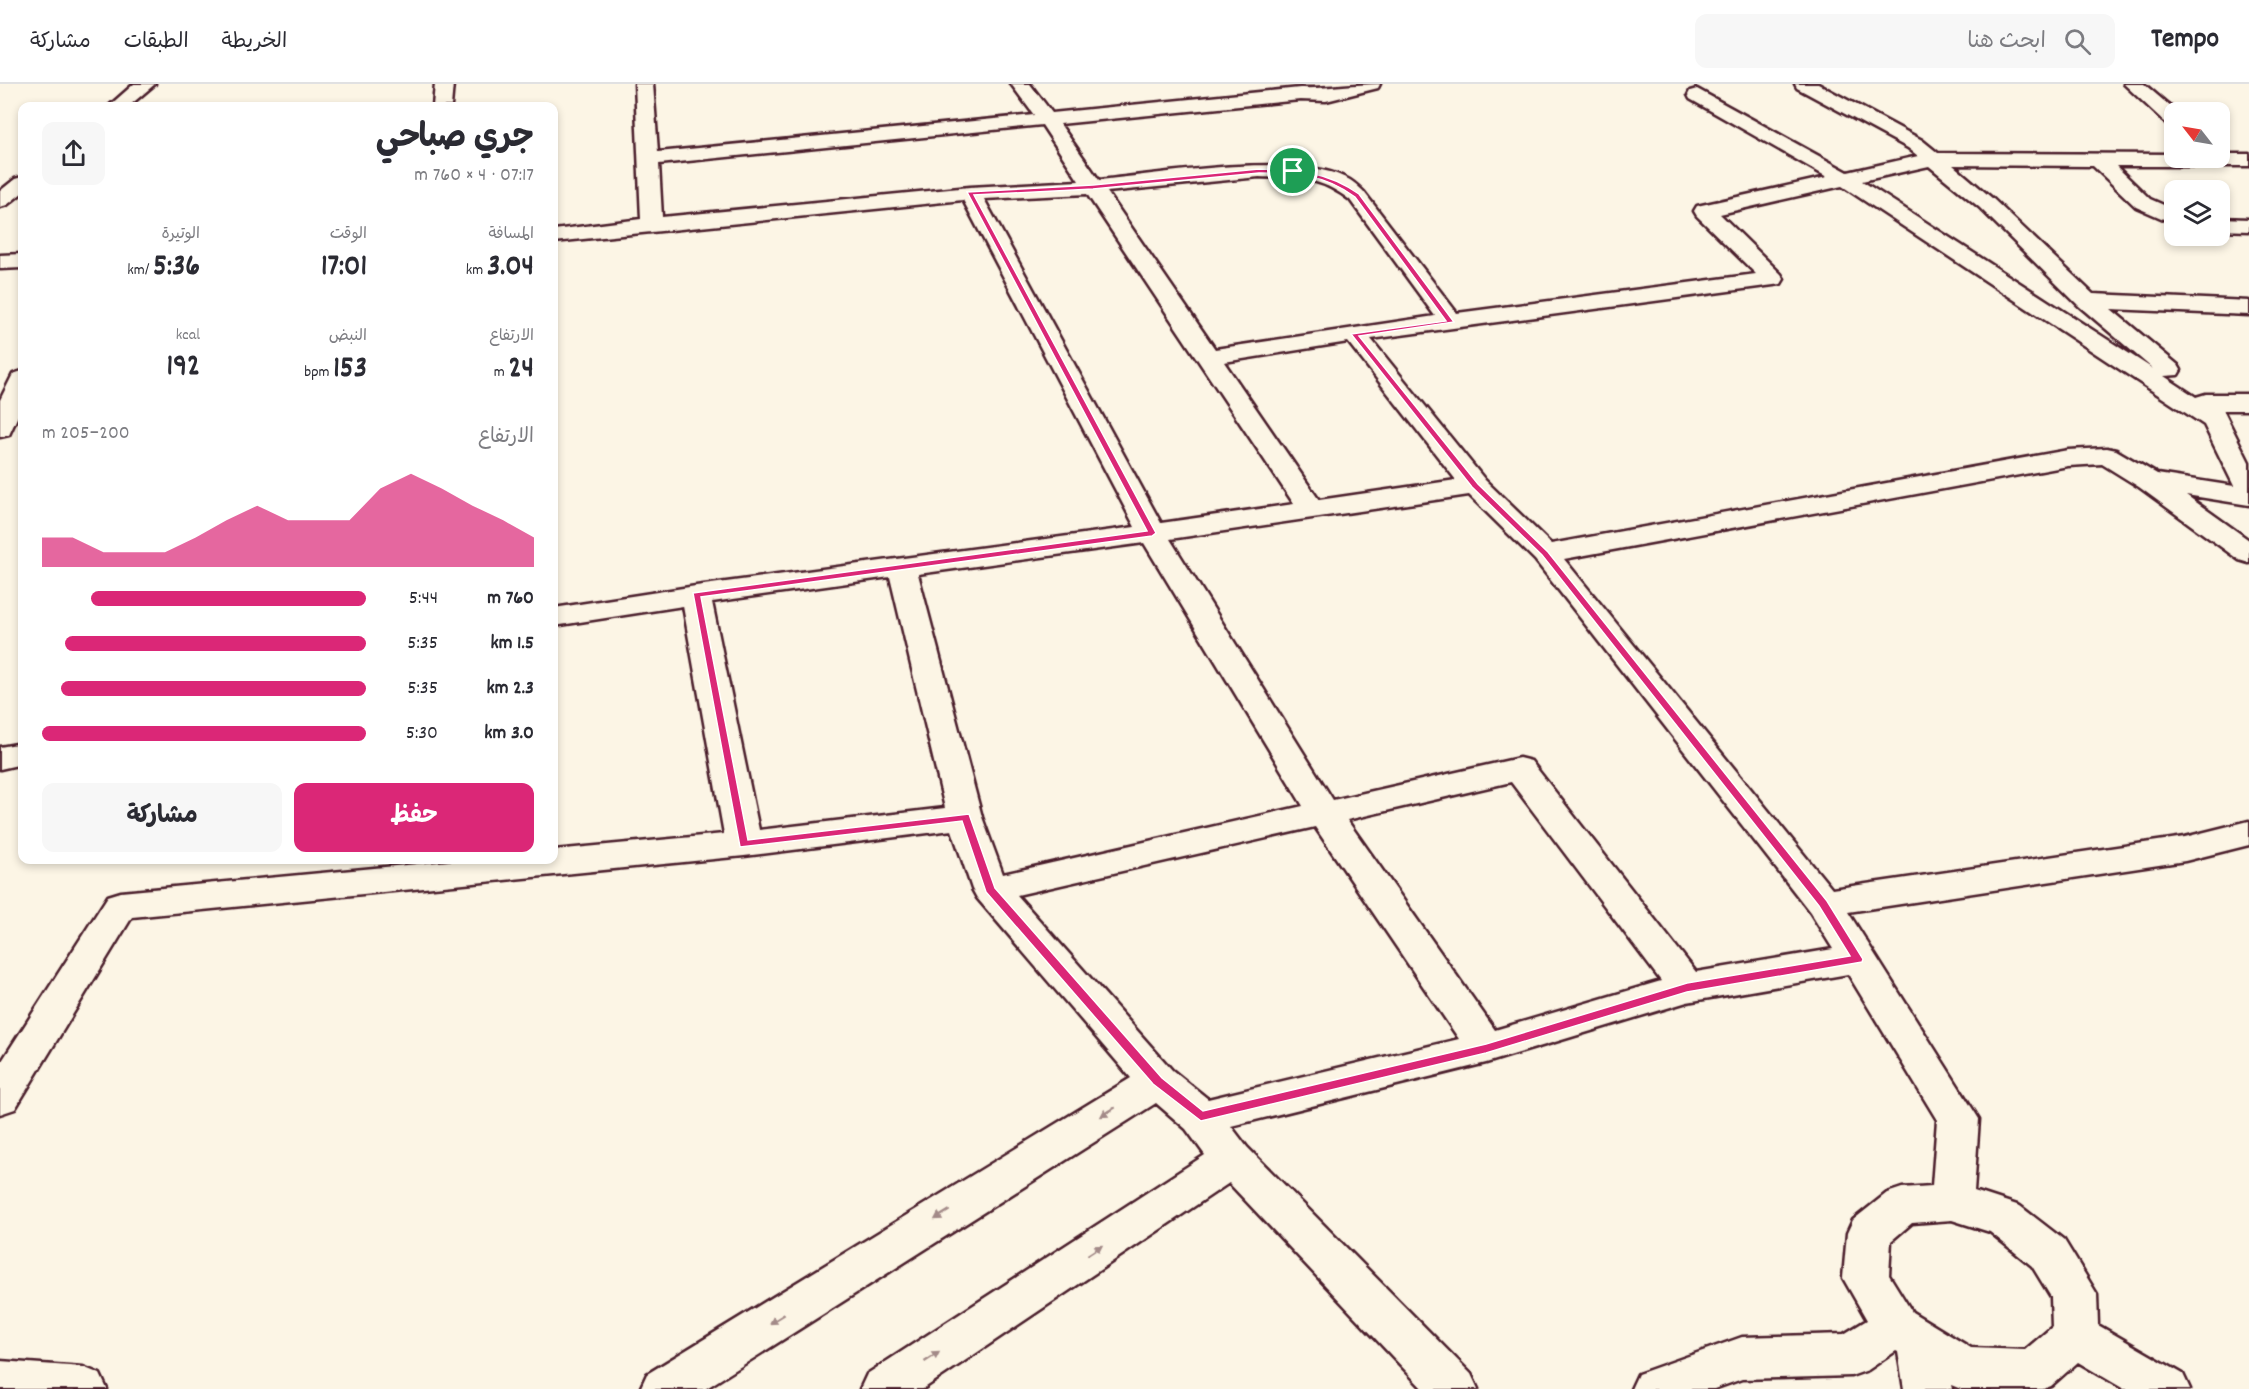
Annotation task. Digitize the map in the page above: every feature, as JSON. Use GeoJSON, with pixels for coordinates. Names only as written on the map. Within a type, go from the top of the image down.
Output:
{"type":"FeatureCollection","features":[{"type":"Feature","properties":{"kind":"street"},"geometry":{"type":"LineString","coordinates":[[123,102],[146,84]]}},
{"type":"Feature","properties":{"kind":"street"},"geometry":{"type":"LineString","coordinates":[[442,102],[444,84]]}},
{"type":"Feature","properties":{"kind":"street"},"geometry":{"type":"LineString","coordinates":[[644,84],[652,224]]}},
{"type":"Feature","properties":{"kind":"street"},"geometry":{"type":"LineString","coordinates":[[1020,84],[1048,120],[1311,509]]}},
{"type":"Feature","properties":{"kind":"street"},"geometry":{"type":"LineString","coordinates":[[648,159],[1048,120],[1371,84]]}},
{"type":"Feature","properties":{"kind":"street"},"geometry":{"type":"LineString","coordinates":[[1804,84],[1915,144],[1986,203],[2087,301],[2212,412],[2249,489]]}},
{"type":"Feature","properties":{"kind":"street"},"geometry":{"type":"LineString","coordinates":[[2133,84],[2164,111]]}},
{"type":"Feature","properties":{"kind":"street"},"geometry":{"type":"LineString","coordinates":[[1697,95],[1845,179],[2212,412],[2249,402]]}},
{"type":"Feature","properties":{"kind":"street"},"geometry":{"type":"LineString","coordinates":[[1208,357],[1354,334],[1773,279],[1705,212],[1932,159],[2164,159]]}},
{"type":"Feature","properties":{"kind":"street"},"geometry":{"type":"LineString","coordinates":[[2230,159],[2249,160]]}},
{"type":"Feature","properties":{"kind":"street"},"geometry":{"type":"LineString","coordinates":[[2099,160],[2143,203],[2164,213]]}},
{"type":"Feature","properties":{"kind":"street"},"geometry":{"type":"LineString","coordinates":[[558,236],[652,224],[970,193],[1093,187],[1259,171],[1293,171],[1339,182],[1357,196],[1450,322]]}},
{"type":"Feature","properties":{"kind":"street"},"geometry":{"type":"LineString","coordinates":[[0,201],[18,186]]}},
{"type":"Feature","properties":{"kind":"street"},"geometry":{"type":"LineString","coordinates":[[970,193],[1152,533],[1324,813],[1486,1048]]}},
{"type":"Feature","properties":{"kind":"street"},"geometry":{"type":"LineString","coordinates":[[2230,224],[2249,225]]}},
{"type":"Feature","properties":{"kind":"street"},"geometry":{"type":"LineString","coordinates":[[0,262],[18,261]]}},
{"type":"Feature","properties":{"kind":"street"},"geometry":{"type":"LineString","coordinates":[[2087,301],[2249,308]]}},
{"type":"Feature","properties":{"kind":"street"},"geometry":{"type":"LineString","coordinates":[[1354,334],[1475,486],[1545,554],[1823,903],[1958,1119],[1952,1202]]}},
{"type":"Feature","properties":{"kind":"street"},"geometry":{"type":"LineString","coordinates":[[0,428],[18,388]]}},
{"type":"Feature","properties":{"kind":"street"},"geometry":{"type":"LineString","coordinates":[[0,428],[18,425]]}},
{"type":"Feature","properties":{"kind":"street"},"geometry":{"type":"LineString","coordinates":[[1545,554],[2068,458],[2107,456],[2150,481],[2249,554]]}},
{"type":"Feature","properties":{"kind":"street"},"geometry":{"type":"LineString","coordinates":[[2150,481],[2249,497]]}},
{"type":"Feature","properties":{"kind":"street"},"geometry":{"type":"LineString","coordinates":[[558,616],[1475,486]]}},
{"type":"Feature","properties":{"kind":"street"},"geometry":{"type":"LineString","coordinates":[[902,567],[965,817],[990,889],[1158,1081],[1201,1117],[1232,1159],[1454,1389]]}},
{"type":"Feature","properties":{"kind":"street"},"geometry":{"type":"LineString","coordinates":[[696,595],[744,844]]}},
{"type":"Feature","properties":{"kind":"street"},"geometry":{"type":"LineString","coordinates":[[0,758],[18,755]]}},
{"type":"Feature","properties":{"kind":"street"},"geometry":{"type":"LineString","coordinates":[[990,889],[1519,769],[1687,987]]}},
{"type":"Feature","properties":{"kind":"street"},"geometry":{"type":"LineString","coordinates":[[558,862],[744,844],[965,817]]}},
{"type":"Feature","properties":{"kind":"street"},"geometry":{"type":"LineString","coordinates":[[1823,903],[2185,849],[2249,834]]}},
{"type":"Feature","properties":{"kind":"street"},"geometry":{"type":"LineString","coordinates":[[0,1098],[14,1053],[121,905],[540,864]]}},
{"type":"Feature","properties":{"kind":"street"},"geometry":{"type":"LineString","coordinates":[[1201,1117],[1486,1048],[1687,987],[1858,959]]}},
{"type":"Feature","properties":{"kind":"street"},"geometry":{"type":"LineString","coordinates":[[664,1389],[1158,1081]]}},
{"type":"Feature","properties":{"kind":"street"},"geometry":{"type":"LineString","coordinates":[[884,1389],[1232,1159]]}},
{"type":"Feature","properties":{"kind":"street"},"geometry":{"type":"LineString","coordinates":[[1908,1334],[1964,1369],[2035,1380],[2075,1336],[2074,1294],[2048,1253],[2006,1219],[1952,1202],[1902,1206],[1869,1233],[1866,1278],[1908,1334],[1928,1389]]}},
{"type":"Feature","properties":{"kind":"street"},"geometry":{"type":"LineString","coordinates":[[1655,1389],[1742,1358],[1851,1355],[1908,1334]]}},
{"type":"Feature","properties":{"kind":"street"},"geometry":{"type":"LineString","coordinates":[[2075,1336],[2166,1389]]}},
{"type":"Feature","properties":{"kind":"street"},"geometry":{"type":"LineString","coordinates":[[0,1382],[83,1389]]}},
{"type":"Feature","properties":{"kind":"route"},"geometry":{"type":"LineString","coordinates":[[1259,171],[1293,171],[1339,182],[1357,196],[1450,322],[1354,334],[1475,486],[1545,554],[1823,903],[1858,959],[1687,987],[1486,1048],[1201,1117],[1158,1081],[990,889],[965,817],[744,844],[696,595],[1152,533],[970,193],[1093,187],[1259,171]]}}]}
